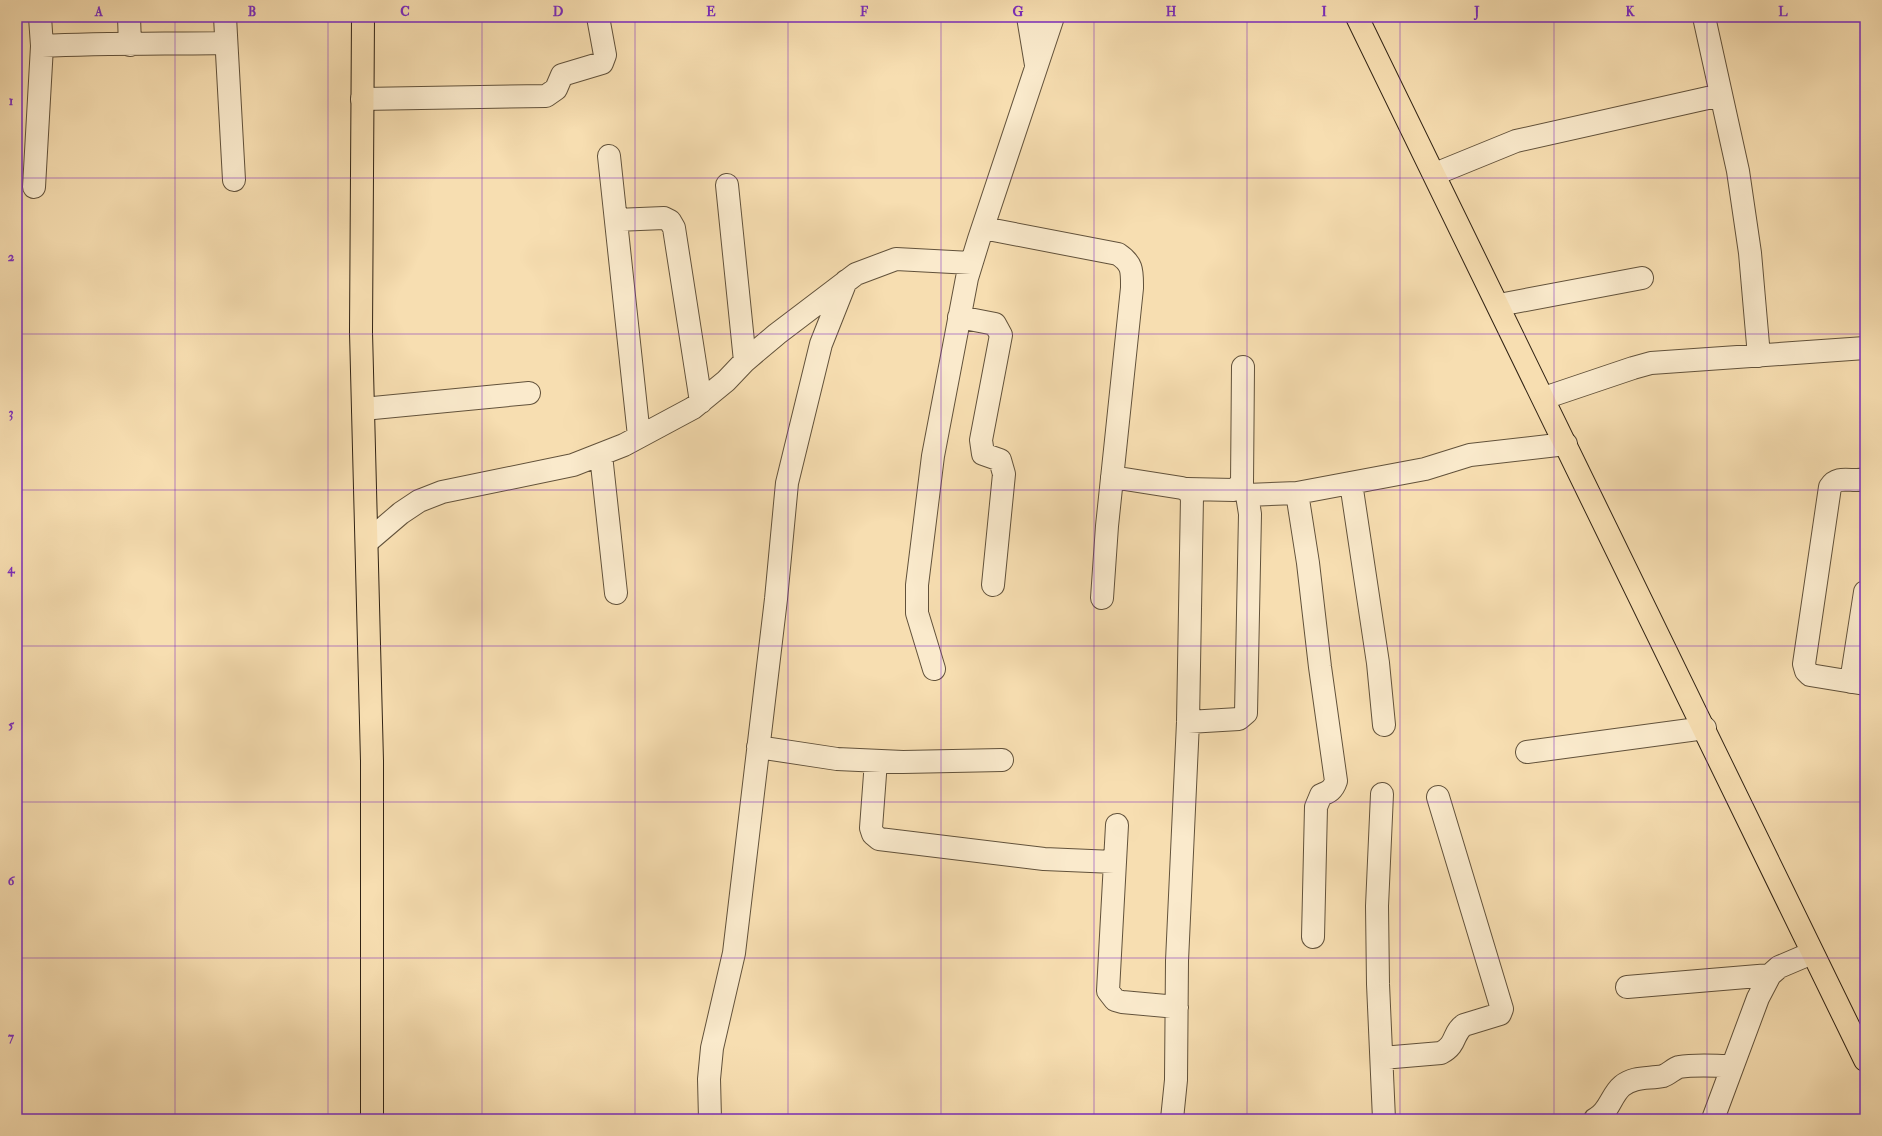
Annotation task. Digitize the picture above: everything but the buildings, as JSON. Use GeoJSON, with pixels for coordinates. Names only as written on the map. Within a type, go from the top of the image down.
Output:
{"type":"FeatureCollection","features":[{"type":"Feature","properties":{"kind":"main road"},"geometry":{"type":"LineString","coordinates":[[362,17],[361,332],[372,761],[372,1119]]}},
{"type":"Feature","properties":{"kind":"main road"},"geometry":{"type":"LineString","coordinates":[[1357,17],[1435,174],[1865,1060]]}},
{"type":"Feature","properties":{"kind":"street"},"geometry":{"type":"LineString","coordinates":[[34,187],[42,46],[40,17]]}},
{"type":"Feature","properties":{"kind":"street"},"geometry":{"type":"LineString","coordinates":[[129,17],[130,45]]}},
{"type":"Feature","properties":{"kind":"street"},"geometry":{"type":"LineString","coordinates":[[225,17],[234,180]]}},
{"type":"Feature","properties":{"kind":"street"},"geometry":{"type":"LineString","coordinates":[[362,99],[546,96],[556,89],[562,75],[602,64],[605,55],[598,17]]}},
{"type":"Feature","properties":{"kind":"street"},"geometry":{"type":"LineString","coordinates":[[1028,17],[1037,68]]}},
{"type":"Feature","properties":{"kind":"street"},"geometry":{"type":"LineString","coordinates":[[934,670],[917,612],[917,585],[933,456],[950,374],[959,317],[971,264],[1053,17]]}},
{"type":"Feature","properties":{"kind":"street"},"geometry":{"type":"LineString","coordinates":[[1704,17],[1738,172],[1750,253],[1759,356]]}},
{"type":"Feature","properties":{"kind":"street"},"geometry":{"type":"LineString","coordinates":[[42,46],[86,44],[130,45],[226,43]]}},
{"type":"Feature","properties":{"kind":"street"},"geometry":{"type":"LineString","coordinates":[[1435,174],[1516,141],[1721,95]]}},
{"type":"Feature","properties":{"kind":"street"},"geometry":{"type":"LineString","coordinates":[[609,156],[639,436]]}},
{"type":"Feature","properties":{"kind":"street"},"geometry":{"type":"LineString","coordinates":[[727,185],[745,361]]}},
{"type":"Feature","properties":{"kind":"street"},"geometry":{"type":"LineString","coordinates":[[616,220],[664,218],[670,221],[674,228],[701,402]]}},
{"type":"Feature","properties":{"kind":"street"},"geometry":{"type":"LineString","coordinates":[[983,228],[1118,254],[1127,260],[1132,270],[1132,288],[1112,477],[1102,598]]}},
{"type":"Feature","properties":{"kind":"street"},"geometry":{"type":"LineString","coordinates":[[367,542],[401,513],[418,501],[442,492],[573,465],[601,455],[693,408],[726,382],[745,361],[777,334],[856,274],[896,259],[971,264]]}},
{"type":"Feature","properties":{"kind":"street"},"geometry":{"type":"LineString","coordinates":[[1499,306],[1642,278]]}},
{"type":"Feature","properties":{"kind":"street"},"geometry":{"type":"LineString","coordinates":[[710,1119],[709,1079],[712,1048],[734,953],[776,599],[787,483],[821,344],[846,281]]}},
{"type":"Feature","properties":{"kind":"street"},"geometry":{"type":"LineString","coordinates":[[959,317],[995,324],[1001,335],[981,440],[983,454],[1000,460],[1004,474],[993,585]]}},
{"type":"Feature","properties":{"kind":"street"},"geometry":{"type":"LineString","coordinates":[[1544,398],[1650,363],[1865,348]]}},
{"type":"Feature","properties":{"kind":"street"},"geometry":{"type":"LineString","coordinates":[[1188,722],[1239,719],[1246,713],[1250,514],[1242,483],[1243,367]]}},
{"type":"Feature","properties":{"kind":"street"},"geometry":{"type":"LineString","coordinates":[[363,409],[529,393]]}},
{"type":"Feature","properties":{"kind":"street"},"geometry":{"type":"LineString","coordinates":[[1112,477],[1187,489],[1297,493],[1425,469],[1470,455],[1566,444]]}},
{"type":"Feature","properties":{"kind":"street"},"geometry":{"type":"LineString","coordinates":[[601,455],[616,593]]}},
{"type":"Feature","properties":{"kind":"street"},"geometry":{"type":"LineString","coordinates":[[1865,480],[1838,480],[1830,487],[1804,664],[1806,672],[1810,675],[1858,683],[1865,592]]}},
{"type":"Feature","properties":{"kind":"street"},"geometry":{"type":"LineString","coordinates":[[1351,483],[1378,663],[1384,726]]}},
{"type":"Feature","properties":{"kind":"street"},"geometry":{"type":"LineString","coordinates":[[1172,1119],[1176,1080],[1177,1007],[1188,722],[1193,511],[1192,497],[1187,489]]}},
{"type":"Feature","properties":{"kind":"street"},"geometry":{"type":"LineString","coordinates":[[1297,493],[1308,563],[1320,667],[1336,772],[1334,787],[1321,795],[1316,806],[1313,937]]}},
{"type":"Feature","properties":{"kind":"street"},"geometry":{"type":"LineString","coordinates":[[1527,752],[1704,728]]}},
{"type":"Feature","properties":{"kind":"street"},"geometry":{"type":"LineString","coordinates":[[758,747],[837,759],[876,761],[1002,760]]}},
{"type":"Feature","properties":{"kind":"street"},"geometry":{"type":"LineString","coordinates":[[876,761],[871,828],[873,834],[879,839],[1044,859],[1114,862]]}},
{"type":"Feature","properties":{"kind":"street"},"geometry":{"type":"LineString","coordinates":[[1382,794],[1377,906],[1378,984],[1384,1119]]}},
{"type":"Feature","properties":{"kind":"street"},"geometry":{"type":"LineString","coordinates":[[1382,1058],[1441,1053],[1449,1049],[1459,1028],[1464,1025],[1500,1014],[1502,1009],[1438,797]]}},
{"type":"Feature","properties":{"kind":"street"},"geometry":{"type":"LineString","coordinates":[[1117,825],[1108,991],[1115,1000],[1122,1002],[1177,1007]]}},
{"type":"Feature","properties":{"kind":"street"},"geometry":{"type":"LineString","coordinates":[[1713,1119],[1758,998],[1770,975],[1779,967],[1812,953]]}},
{"type":"Feature","properties":{"kind":"street"},"geometry":{"type":"LineString","coordinates":[[1627,987],[1770,975]]}},
{"type":"Feature","properties":{"kind":"street"},"geometry":{"type":"LineString","coordinates":[[1595,1119],[1606,1110],[1620,1087],[1629,1081],[1643,1077],[1664,1075],[1672,1070],[1685,1066],[1732,1066]]}}]}
